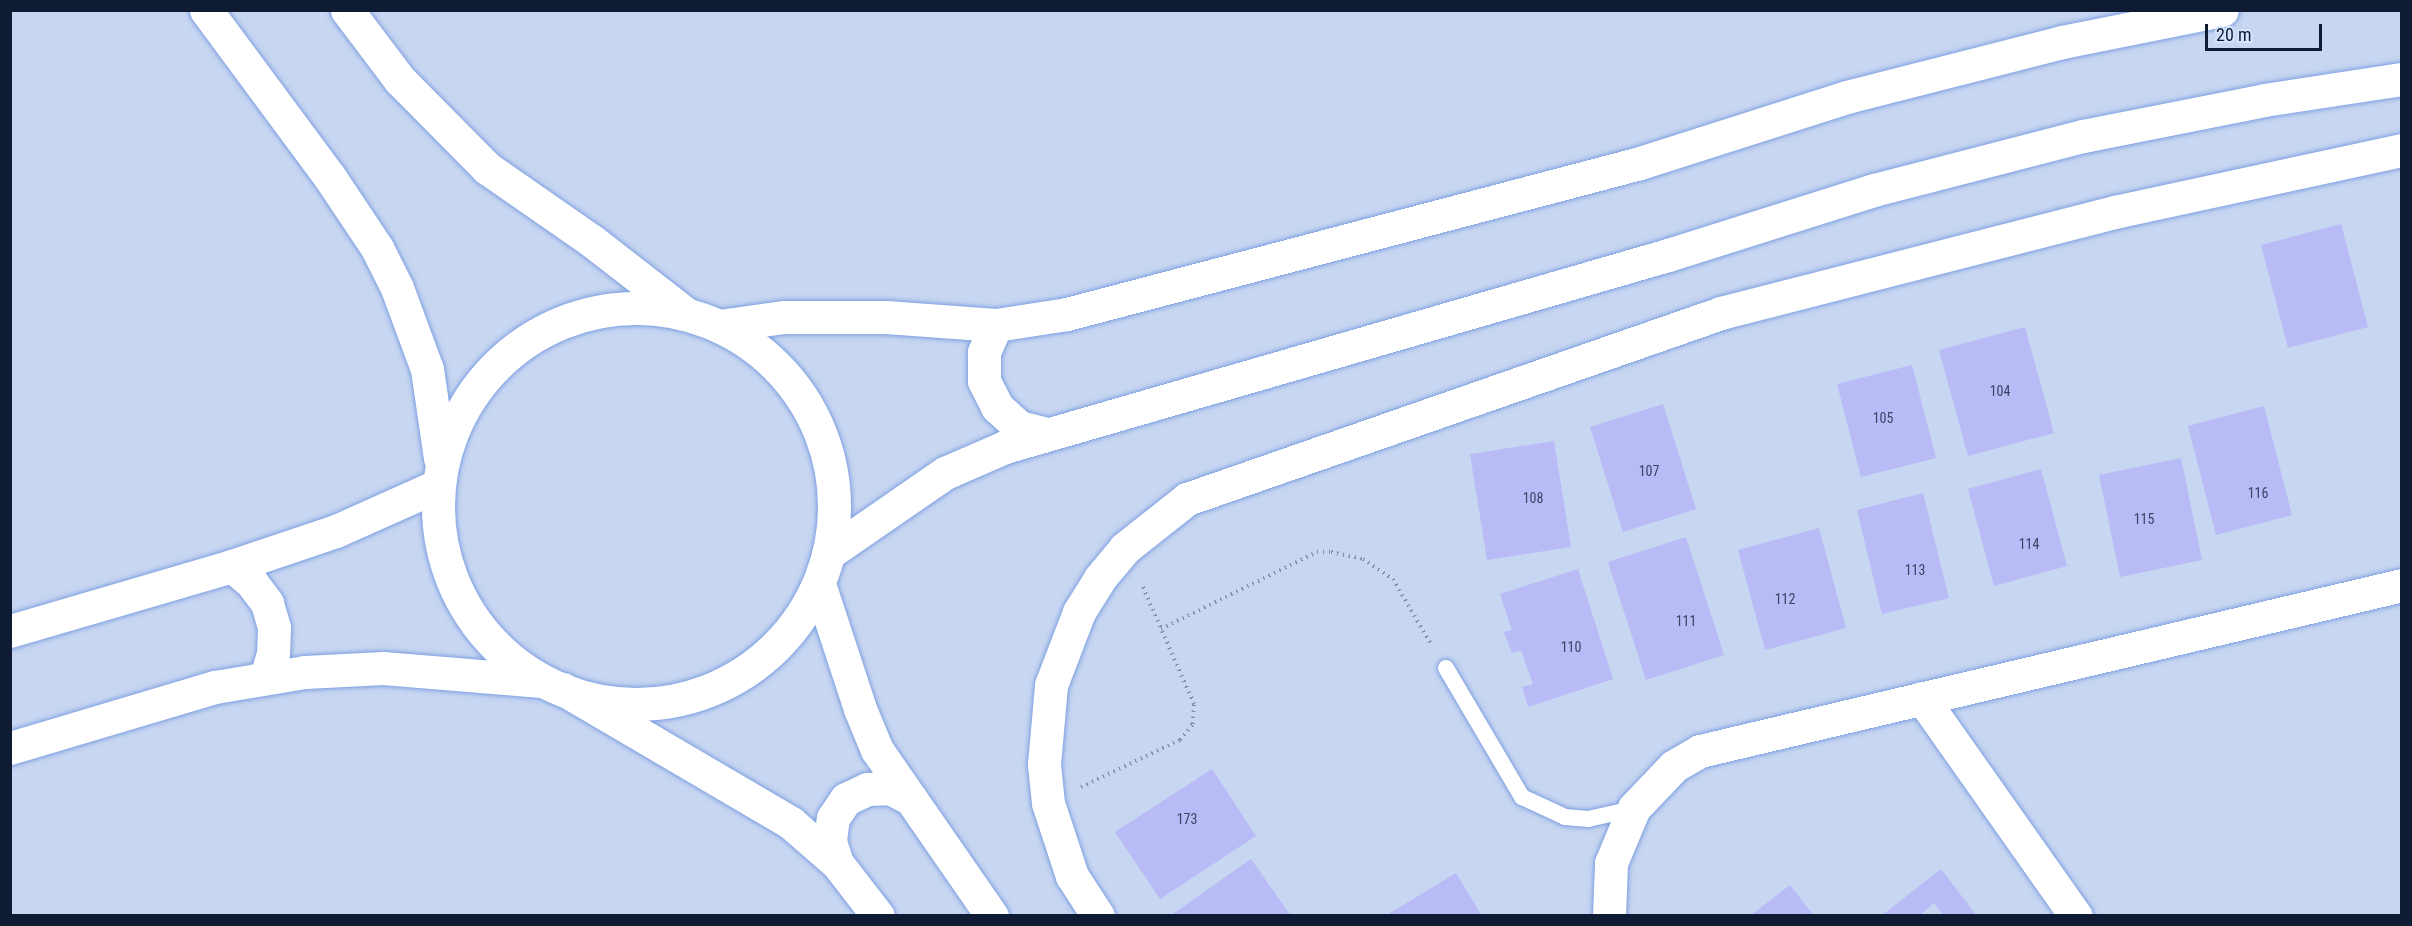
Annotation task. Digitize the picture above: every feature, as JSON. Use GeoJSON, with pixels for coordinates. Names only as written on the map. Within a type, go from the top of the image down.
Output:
{"type":"FeatureCollection","features":[{"type":"Feature","properties":{"kind":"street"},"geometry":{"type":"LineString","coordinates":[[206,10],[329,176],[377,248],[397,288],[427,369],[440,478],[444,552],[470,614],[516,663],[748,795],[791,823],[837,863],[878,915]]}},
{"type":"Feature","properties":{"kind":"street"},"geometry":{"type":"LineString","coordinates":[[347,10],[400,80],[487,168],[592,241],[687,315]]}},
{"type":"Feature","properties":{"kind":"street"},"geometry":{"type":"LineString","coordinates":[[719,326],[784,317],[886,317],[996,325],[1134,299],[1640,163],[1847,97],[2062,42],[2222,10]]}},
{"type":"Feature","properties":{"kind":"street"},"geometry":{"type":"LineString","coordinates":[[829,554],[945,473],[1005,447],[1048,434],[1668,255],[1874,190],[2084,136],[2264,100],[2402,79]]}},
{"type":"Feature","properties":{"kind":"street"},"geometry":{"type":"LineString","coordinates":[[1098,915],[1072,876],[1048,802],[1045,725],[1062,648],[1084,603],[1125,548],[1187,499],[1721,314],[2115,212],[2402,150]]}},
{"type":"Feature","properties":{"kind":"street"},"geometry":{"type":"LineString","coordinates":[[10,631],[232,566],[336,531],[440,478],[450,440],[481,383],[530,339],[558,324],[612,311],[655,310],[687,315],[719,326],[749,343],[776,365],[798,391],[816,420],[828,452],[834,486],[835,520],[829,554],[819,584],[782,641],[757,663],[717,686],[663,702],[629,704],[554,686],[383,668],[266,678],[215,687],[10,748]]}},
{"type":"Feature","properties":{"kind":"street"},"geometry":{"type":"LineString","coordinates":[[996,325],[984,352],[984,381],[993,398],[1019,427],[1048,434]]}},
{"type":"Feature","properties":{"kind":"street"},"geometry":{"type":"LineString","coordinates":[[232,566],[252,583],[269,612],[274,628],[273,653],[266,678]]}},
{"type":"Feature","properties":{"kind":"street"},"geometry":{"type":"LineString","coordinates":[[819,584],[860,709],[877,750],[992,915]]}},
{"type":"Feature","properties":{"kind":"street"},"geometry":{"type":"LineString","coordinates":[[1609,915],[1611,863],[1634,808],[1674,766],[1700,751],[2402,585]]}},
{"type":"Feature","properties":{"kind":"street"},"geometry":{"type":"LineString","coordinates":[[1922,698],[2076,915]]}},
{"type":"Feature","properties":{"kind":"street"},"geometry":{"type":"LineString","coordinates":[[837,863],[830,841],[833,818],[846,799],[867,789],[890,788],[911,799]]}},
{"type":"Feature","properties":{"kind":"lane"},"geometry":{"type":"LineString","coordinates":[[1446,668],[1522,797],[1564,817],[1588,819],[1634,808]]}},
{"type":"Feature","properties":{"kind":"path"},"geometry":{"type":"LineString","coordinates":[[1048,802],[1180,740],[1193,724],[1194,704],[1125,548]]}},
{"type":"Feature","properties":{"kind":"path"},"geometry":{"type":"LineString","coordinates":[[1161,629],[1317,552],[1345,553],[1379,567],[1393,579],[1446,668]]}},
{"type":"Feature","properties":{"kind":"building"},"geometry":{"type":"Polygon","coordinates":[[[2341,224],[2368,327],[2288,348],[2261,245],[2341,224]]]}},
{"type":"Feature","properties":{"kind":"building"},"geometry":{"type":"Polygon","coordinates":[[[2025,327],[2054,433],[1968,456],[1939,350],[2025,327]]]}},
{"type":"Feature","properties":{"kind":"building"},"geometry":{"type":"Polygon","coordinates":[[[1912,365],[1936,458],[1861,477],[1837,384],[1912,365]]]}},
{"type":"Feature","properties":{"kind":"building"},"geometry":{"type":"Polygon","coordinates":[[[1663,404],[1696,509],[1623,532],[1590,427],[1663,404]]]}},
{"type":"Feature","properties":{"kind":"building"},"geometry":{"type":"Polygon","coordinates":[[[2264,406],[2292,515],[2216,535],[2188,426],[2264,406]]]}},
{"type":"Feature","properties":{"kind":"building"},"geometry":{"type":"Polygon","coordinates":[[[1554,441],[1571,547],[1487,560],[1470,454],[1554,441]]]}},
{"type":"Feature","properties":{"kind":"building"},"geometry":{"type":"Polygon","coordinates":[[[2181,458],[2202,560],[2120,577],[2099,475],[2181,458]]]}},
{"type":"Feature","properties":{"kind":"building"},"geometry":{"type":"Polygon","coordinates":[[[2041,469],[2067,566],[1994,586],[1968,489],[2041,469]]]}},
{"type":"Feature","properties":{"kind":"building"},"geometry":{"type":"Polygon","coordinates":[[[1923,493],[1949,598],[1882,614],[1857,510],[1923,493]]]}},
{"type":"Feature","properties":{"kind":"building"},"geometry":{"type":"Polygon","coordinates":[[[1819,528],[1846,628],[1765,650],[1738,550],[1819,528]]]}},
{"type":"Feature","properties":{"kind":"building"},"geometry":{"type":"Polygon","coordinates":[[[1686,537],[1724,655],[1646,680],[1608,562],[1686,537]]]}},
{"type":"Feature","properties":{"kind":"building"},"geometry":{"type":"Polygon","coordinates":[[[1578,569],[1613,679],[1528,707],[1522,687],[1533,684],[1521,650],[1512,653],[1504,632],[1512,630],[1500,594],[1578,569]]]}},
{"type":"Feature","properties":{"kind":"building"},"geometry":{"type":"Polygon","coordinates":[[[1212,769],[1256,836],[1160,899],[1115,832],[1212,769]]]}},
{"type":"Feature","properties":{"kind":"building"},"geometry":{"type":"Polygon","coordinates":[[[1251,859],[1291,916],[1170,916],[1251,859]]]}},
{"type":"Feature","properties":{"kind":"building"},"geometry":{"type":"Polygon","coordinates":[[[1941,869],[1977,916],[1944,916],[1934,903],[1919,916],[1881,916],[1941,869]]]}},
{"type":"Feature","properties":{"kind":"building"},"geometry":{"type":"Polygon","coordinates":[[[1456,873],[1482,916],[1385,916],[1456,873]]]}},
{"type":"Feature","properties":{"kind":"building"},"geometry":{"type":"Polygon","coordinates":[[[1790,885],[1814,916],[1750,916],[1790,885]]]}}]}
